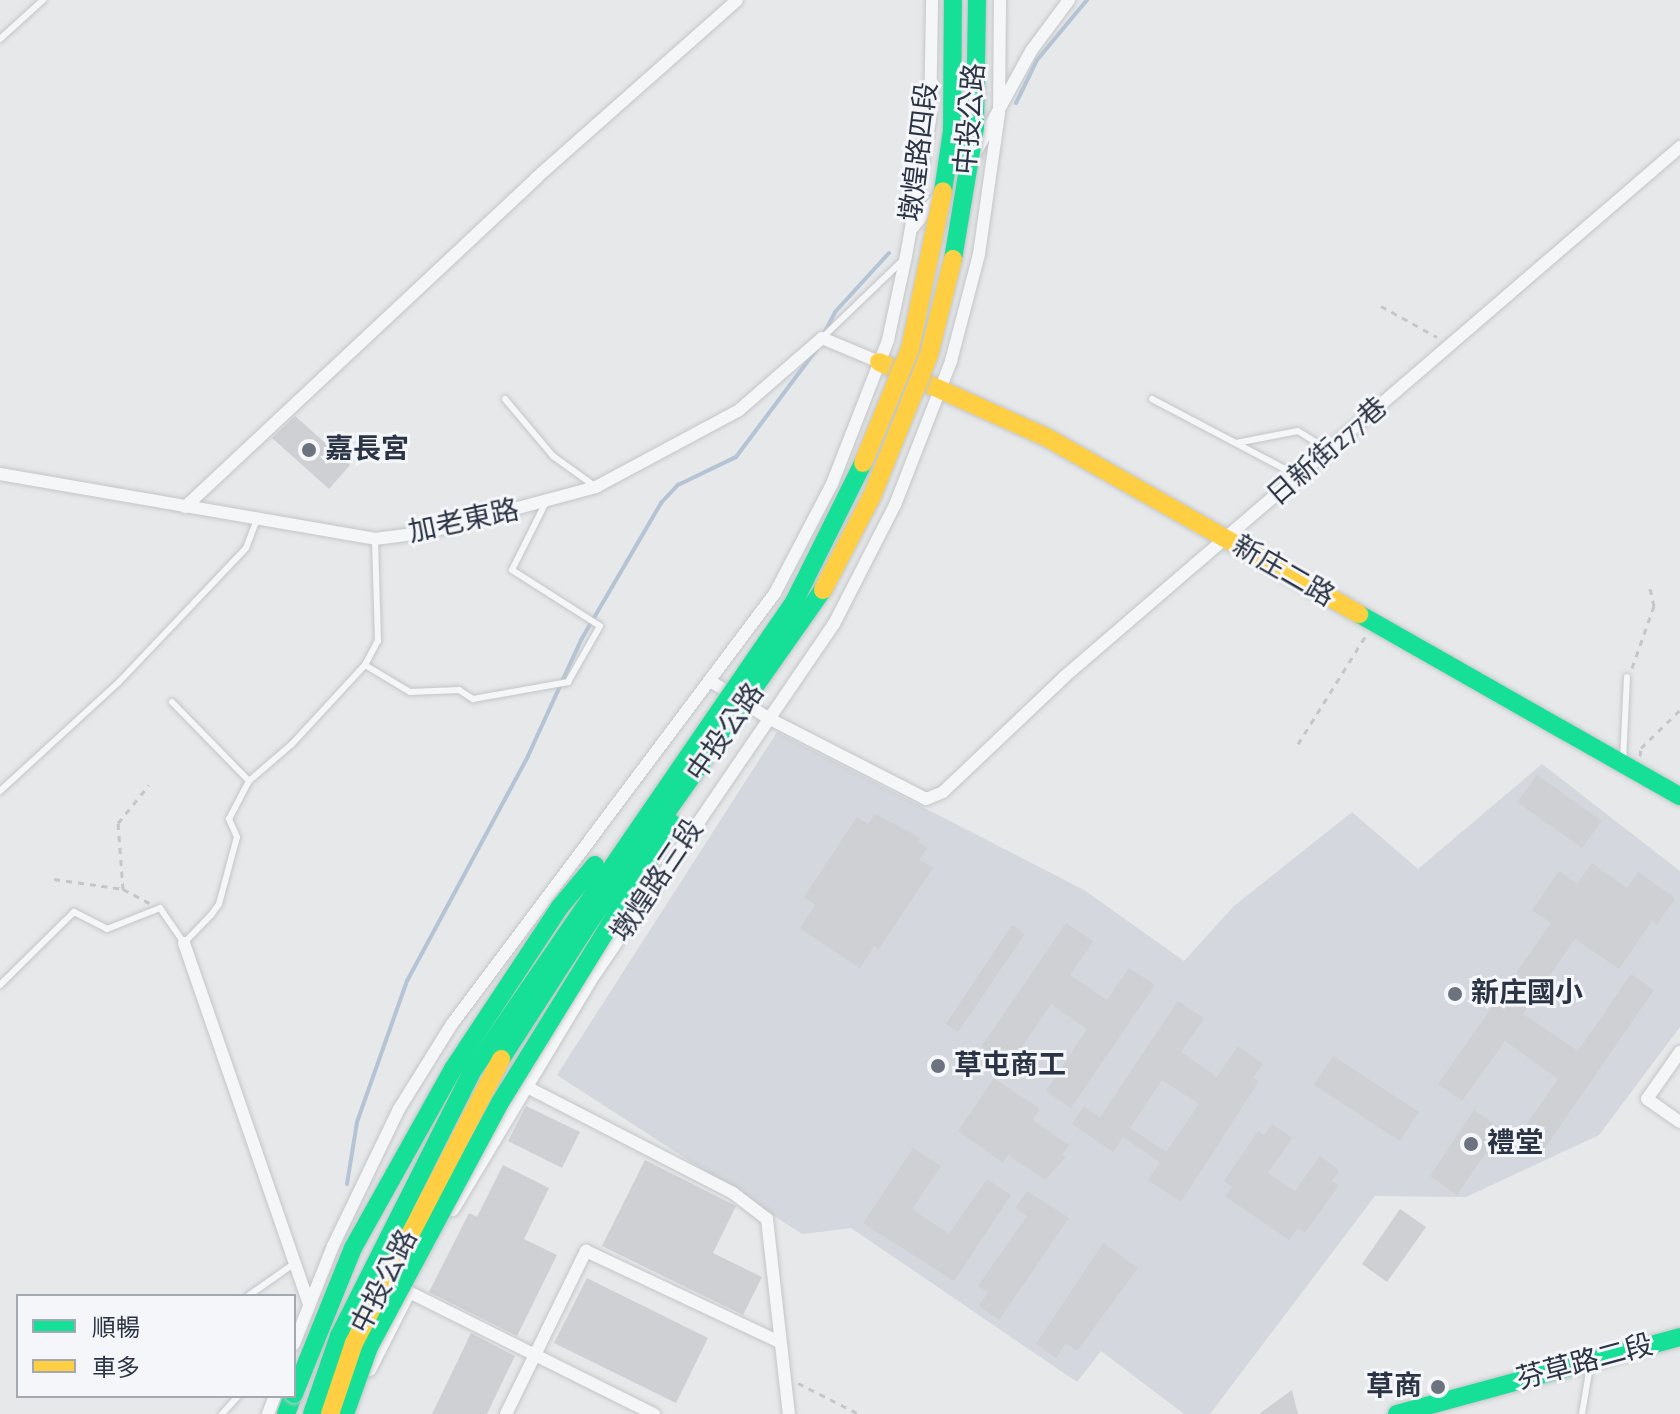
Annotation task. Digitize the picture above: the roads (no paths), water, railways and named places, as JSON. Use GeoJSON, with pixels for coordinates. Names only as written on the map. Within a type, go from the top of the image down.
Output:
{"type":"FeatureCollection","features":[{"type":"Feature","properties":{"kind":"main road","name":"中投公路"},"geometry":{"type":"LineString","coordinates":[[312,1414],[339,1336],[471,1073],[679,763],[794,602],[852,491],[910,349],[935,248],[952,131],[953,0]]}},
{"type":"Feature","properties":{"kind":"main road","name":"中投公路"},"geometry":{"type":"LineString","coordinates":[[330,1414],[354,1343],[486,1082],[588,924],[811,613],[872,496],[929,355],[955,250],[975,127],[977,0]]}},
{"type":"Feature","properties":{"kind":"main road","name":"新庄二路"},"geometry":{"type":"LineString","coordinates":[[879,362],[942,386],[1046,437],[1680,796]]}},
{"type":"Feature","properties":{"kind":"main road"},"geometry":{"type":"LineString","coordinates":[[296,1390],[353,1248],[453,1069],[559,908],[679,763]]}},
{"type":"Feature","properties":{"kind":"main road"},"geometry":{"type":"LineString","coordinates":[[345,1414],[369,1347],[501,1101],[657,855],[699,771]]}},
{"type":"Feature","properties":{"kind":"main road","name":"芬草路二段"},"geometry":{"type":"LineString","coordinates":[[1397,1414],[1680,1337]]}},
{"type":"Feature","properties":{"kind":"street"},"geometry":{"type":"LineString","coordinates":[[185,507],[536,178],[737,0]]}},
{"type":"Feature","properties":{"kind":"street","name":"墩煌路四段"},"geometry":{"type":"LineString","coordinates":[[906,256],[930,120],[932,0]]}},
{"type":"Feature","properties":{"kind":"street"},"geometry":{"type":"LineString","coordinates":[[999,113],[1000,0]]}},
{"type":"Feature","properties":{"kind":"street"},"geometry":{"type":"LineString","coordinates":[[911,229],[982,146],[1031,51],[1069,0]]}},
{"type":"Feature","properties":{"kind":"street","name":"墩煌路三段"},"geometry":{"type":"LineString","coordinates":[[355,1414],[374,1361],[409,1292],[527,1087],[591,980],[834,624],[895,505],[942,386],[979,254],[999,113]]}},
{"type":"Feature","properties":{"kind":"street","name":"日新街277巷"},"geometry":{"type":"LineString","coordinates":[[768,718],[926,799],[943,792],[1064,677],[1680,147]]}},
{"type":"Feature","properties":{"kind":"street"},"geometry":{"type":"LineString","coordinates":[[297,1331],[399,1109],[518,932],[712,682],[782,579],[832,484],[879,362],[906,256]]}},
{"type":"Feature","properties":{"kind":"street"},"geometry":{"type":"LineString","coordinates":[[822,338],[879,362]]}},
{"type":"Feature","properties":{"kind":"street","name":"加老東路"},"geometry":{"type":"LineString","coordinates":[[0,474],[375,539],[545,504],[596,487],[738,411],[822,338]]}},
{"type":"Feature","properties":{"kind":"street"},"geometry":{"type":"LineString","coordinates":[[712,682],[768,718]]}},
{"type":"Feature","properties":{"kind":"street"},"geometry":{"type":"LineString","coordinates":[[518,932],[591,980]]}},
{"type":"Feature","properties":{"kind":"street"},"geometry":{"type":"LineString","coordinates":[[184,943],[309,1304]]}},
{"type":"Feature","properties":{"kind":"street"},"geometry":{"type":"LineString","coordinates":[[1680,1052],[1647,1099],[1680,1122]]}},
{"type":"Feature","properties":{"kind":"street"},"geometry":{"type":"LineString","coordinates":[[527,1087],[733,1193],[767,1219],[789,1414]]}},
{"type":"Feature","properties":{"kind":"street"},"geometry":{"type":"LineString","coordinates":[[506,1414],[586,1251],[779,1342]]}},
{"type":"Feature","properties":{"kind":"street"},"geometry":{"type":"LineString","coordinates":[[409,1292],[654,1414]]}},
{"type":"Feature","properties":{"kind":"lane"},"geometry":{"type":"LineString","coordinates":[[0,39],[43,0]]}},
{"type":"Feature","properties":{"kind":"lane"},"geometry":{"type":"LineString","coordinates":[[822,338],[906,256]]}},
{"type":"Feature","properties":{"kind":"lane"},"geometry":{"type":"LineString","coordinates":[[505,399],[553,456],[596,487]]}},
{"type":"Feature","properties":{"kind":"lane"},"geometry":{"type":"LineString","coordinates":[[1152,399],[1299,477]]}},
{"type":"Feature","properties":{"kind":"lane"},"geometry":{"type":"LineString","coordinates":[[1235,443],[1298,431],[1330,451]]}},
{"type":"Feature","properties":{"kind":"lane"},"geometry":{"type":"LineString","coordinates":[[365,665],[410,692],[459,690],[473,699],[568,682],[600,626],[512,570],[545,504]]}},
{"type":"Feature","properties":{"kind":"lane"},"geometry":{"type":"LineString","coordinates":[[0,791],[128,672],[246,548],[258,520]]}},
{"type":"Feature","properties":{"kind":"lane"},"geometry":{"type":"LineString","coordinates":[[0,985],[74,912],[107,929],[160,908],[184,943],[219,904],[237,837],[229,819],[249,781],[292,744],[365,665],[378,641],[375,539]]}},
{"type":"Feature","properties":{"kind":"lane"},"geometry":{"type":"LineString","coordinates":[[1627,677],[1630,768]]}},
{"type":"Feature","properties":{"kind":"lane"},"geometry":{"type":"LineString","coordinates":[[172,702],[249,781]]}},
{"type":"Feature","properties":{"kind":"lane"},"geometry":{"type":"LineString","coordinates":[[251,1294],[295,1263]]}},
{"type":"Feature","properties":{"kind":"lane"},"geometry":{"type":"LineString","coordinates":[[1582,1414],[1590,1362]]}},
{"type":"Feature","properties":{"kind":"lane"},"geometry":{"type":"LineString","coordinates":[[222,1414],[236,1398]]}},
{"type":"Feature","properties":{"kind":"waterway"},"geometry":{"type":"LineString","coordinates":[[1016,103],[1037,60],[1087,0]]}},
{"type":"Feature","properties":{"kind":"waterway"},"geometry":{"type":"LineString","coordinates":[[825,332],[835,312],[889,253]]}},
{"type":"Feature","properties":{"kind":"waterway"},"geometry":{"type":"LineString","coordinates":[[347,1184],[357,1122],[407,981],[528,756],[581,640],[661,503],[678,485],[736,457],[816,350]]}},
{"type":"Feature","properties":{"kind":"place","name":"嘉長宮"},"geometry":{"type":"Point","coordinates":[309,450]}},
{"type":"Feature","properties":{"kind":"place","name":"新庄國小"},"geometry":{"type":"Point","coordinates":[1455,994]}},
{"type":"Feature","properties":{"kind":"place","name":"草屯商工"},"geometry":{"type":"Point","coordinates":[938,1066]}},
{"type":"Feature","properties":{"kind":"place","name":"禮堂"},"geometry":{"type":"Point","coordinates":[1471,1144]}},
{"type":"Feature","properties":{"kind":"place","name":"草商"},"geometry":{"type":"Point","coordinates":[1438,1387]}}]}
